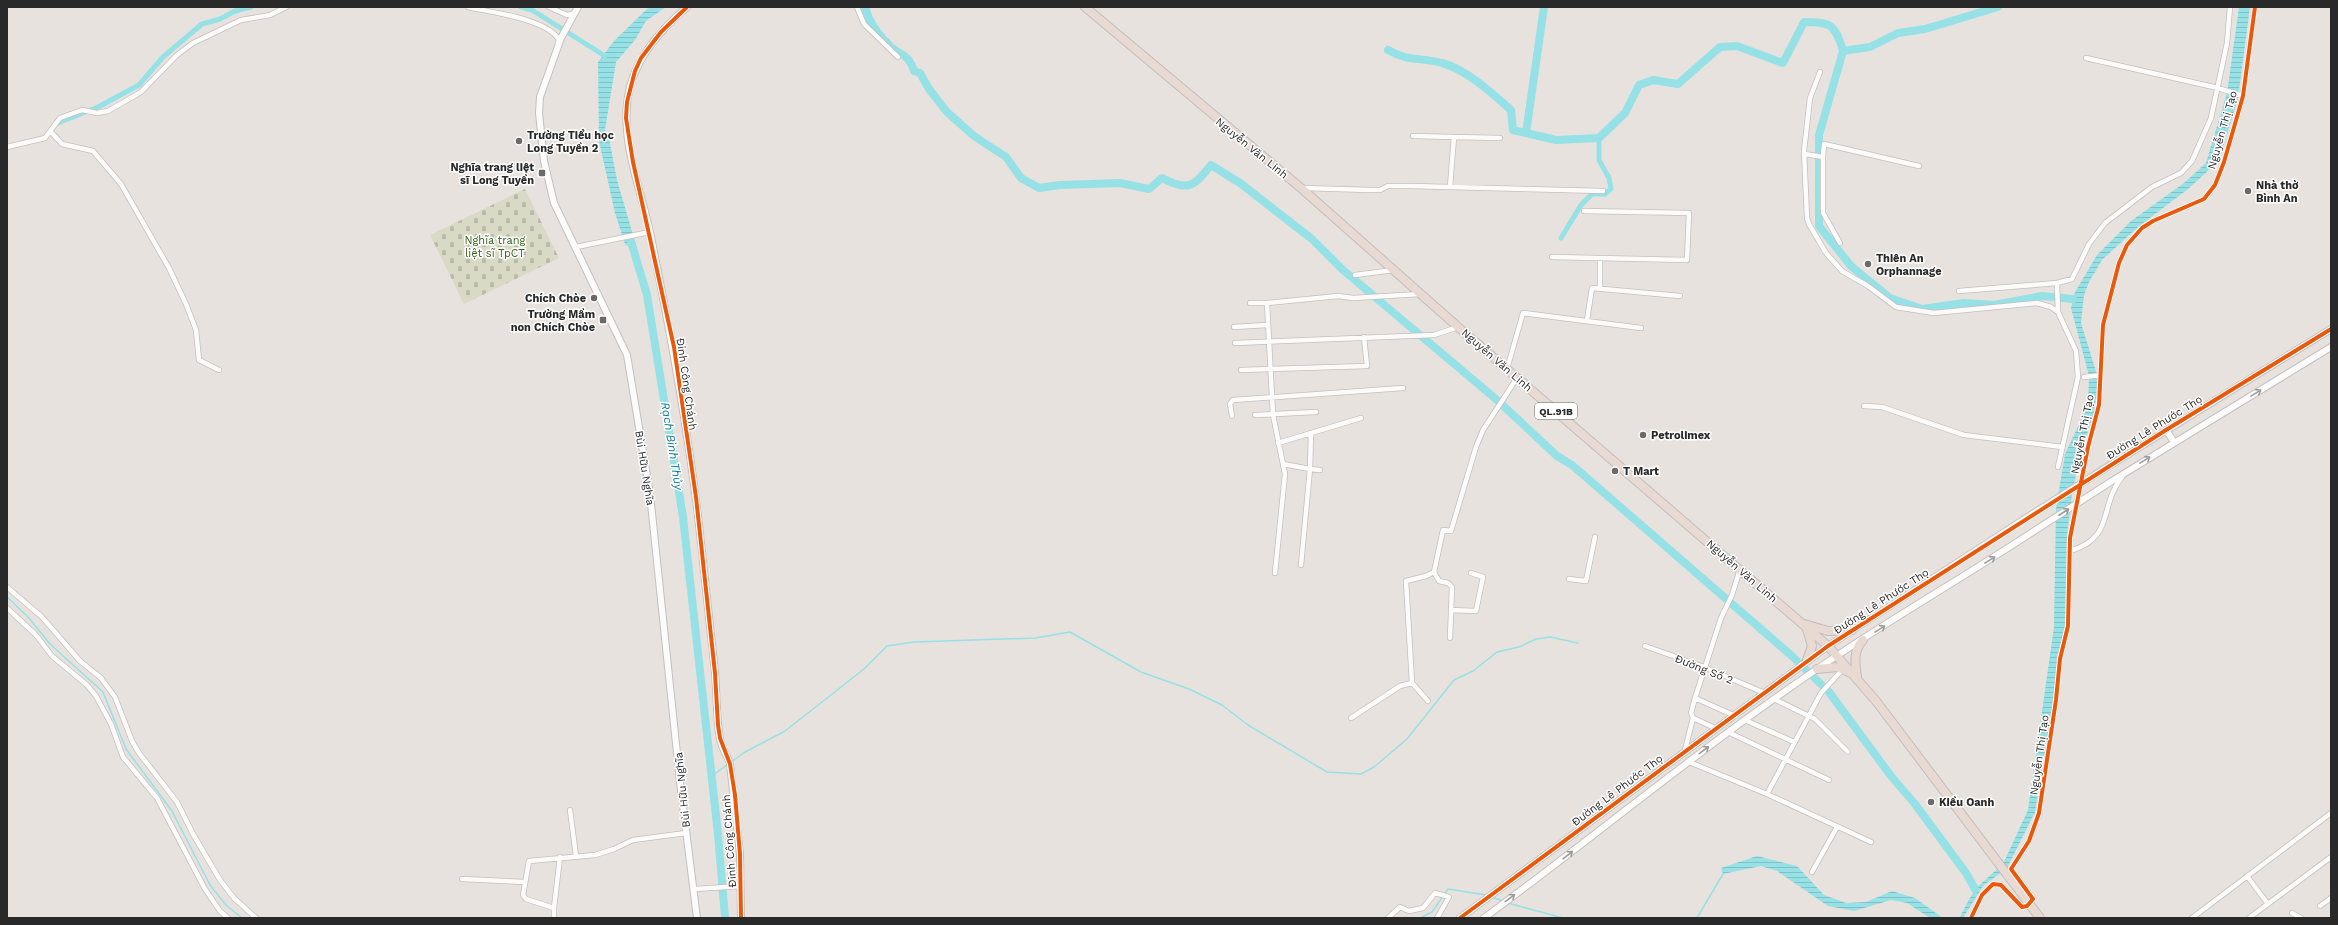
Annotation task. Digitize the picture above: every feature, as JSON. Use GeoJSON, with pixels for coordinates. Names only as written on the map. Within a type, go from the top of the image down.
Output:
{"type":"FeatureCollection","features":[{"type":"Feature","properties":{"kind":"highway","name":"Nguyễn Văn Linh"},"geometry":{"type":"LineString","coordinates":[[1085,7],[1301,188],[1458,327],[1838,655],[1845,667],[1857,676],[2040,918]]}},
{"type":"Feature","properties":{"kind":"highway"},"geometry":{"type":"LineString","coordinates":[[1803,624],[1828,631],[1852,630]]}},
{"type":"Feature","properties":{"kind":"highway"},"geometry":{"type":"LineString","coordinates":[[1803,624],[1812,641],[1811,650],[1807,660]]}},
{"type":"Feature","properties":{"kind":"highway"},"geometry":{"type":"LineString","coordinates":[[1857,676],[1856,652],[1863,640]]}},
{"type":"Feature","properties":{"kind":"highway"},"geometry":{"type":"LineString","coordinates":[[1817,670],[1828,667],[1845,667]]}},
{"type":"Feature","properties":{"kind":"street"},"geometry":{"type":"LineString","coordinates":[[7,147],[45,138],[60,118],[78,110],[89,110],[97,113],[108,111],[124,103],[147,88],[184,49],[245,18],[274,14],[286,7]]}},
{"type":"Feature","properties":{"kind":"street"},"geometry":{"type":"LineString","coordinates":[[468,7],[540,25],[558,37],[558,46]]}},
{"type":"Feature","properties":{"kind":"street"},"geometry":{"type":"LineString","coordinates":[[549,7],[571,17],[578,7]]}},
{"type":"Feature","properties":{"kind":"street","name":"Đinh Công Chánh"},"geometry":{"type":"LineString","coordinates":[[687,7],[661,32],[641,58],[635,71],[627,102],[627,131],[674,347],[698,513],[715,673],[718,725],[720,738],[730,762],[737,814],[742,918]]}},
{"type":"Feature","properties":{"kind":"street"},"geometry":{"type":"LineString","coordinates":[[857,7],[864,24],[898,57]]}},
{"type":"Feature","properties":{"kind":"street"},"geometry":{"type":"LineString","coordinates":[[1959,291],[2057,285],[2072,279],[2092,240],[2120,210],[2152,187],[2181,173],[2192,161],[2206,131],[2220,89],[2227,43],[2230,7]]}},
{"type":"Feature","properties":{"kind":"street","name":"Nguyễn Thị Tạo"},"geometry":{"type":"LineString","coordinates":[[2030,905],[2033,899],[2011,869],[2029,840],[2039,812],[2056,700],[2060,659],[2068,626],[2070,538],[2088,447],[2099,406],[2103,324],[2124,250],[2142,228],[2153,221],[2204,199],[2210,191],[2224,162],[2241,96],[2255,7]]}},
{"type":"Feature","properties":{"kind":"street","name":"Bùi Hữu Nghĩa"},"geometry":{"type":"LineString","coordinates":[[571,17],[561,38],[540,97],[539,113],[550,188],[554,203],[576,246],[627,355],[650,494],[686,833],[695,889],[697,918]]}},
{"type":"Feature","properties":{"kind":"street"},"geometry":{"type":"LineString","coordinates":[[2086,58],[2220,89],[2241,96]]}},
{"type":"Feature","properties":{"kind":"street"},"geometry":{"type":"LineString","coordinates":[[1820,72],[1810,98],[1806,155],[1806,218],[1839,269],[1868,286],[1892,305],[1928,313],[2037,304],[2051,306],[2058,310]]}},
{"type":"Feature","properties":{"kind":"street"},"geometry":{"type":"LineString","coordinates":[[51,132],[62,144],[93,152],[121,184],[169,268],[186,304],[196,330],[199,360],[219,370]]}},
{"type":"Feature","properties":{"kind":"street"},"geometry":{"type":"LineString","coordinates":[[1413,136],[1500,138]]}},
{"type":"Feature","properties":{"kind":"street"},"geometry":{"type":"LineString","coordinates":[[1450,187],[1454,137]]}},
{"type":"Feature","properties":{"kind":"street"},"geometry":{"type":"LineString","coordinates":[[1824,138],[1822,157],[1823,213],[1840,243]]}},
{"type":"Feature","properties":{"kind":"street"},"geometry":{"type":"LineString","coordinates":[[1824,144],[1919,166]]}},
{"type":"Feature","properties":{"kind":"street"},"geometry":{"type":"LineString","coordinates":[[1806,155],[1822,157]]}},
{"type":"Feature","properties":{"kind":"street"},"geometry":{"type":"LineString","coordinates":[[1301,188],[1380,190],[1388,186],[1603,191]]}},
{"type":"Feature","properties":{"kind":"street"},"geometry":{"type":"LineString","coordinates":[[1552,257],[1687,260],[1689,213],[1584,211]]}},
{"type":"Feature","properties":{"kind":"street"},"geometry":{"type":"LineString","coordinates":[[576,246],[650,232]]}},
{"type":"Feature","properties":{"kind":"street"},"geometry":{"type":"LineString","coordinates":[[1600,259],[1600,288]]}},
{"type":"Feature","properties":{"kind":"street"},"geometry":{"type":"LineString","coordinates":[[1355,275],[1394,270]]}},
{"type":"Feature","properties":{"kind":"street"},"geometry":{"type":"LineString","coordinates":[[2057,285],[2058,310],[2076,351],[2078,377],[2058,467]]}},
{"type":"Feature","properties":{"kind":"street"},"geometry":{"type":"LineString","coordinates":[[1587,320],[1592,288],[1680,296]]}},
{"type":"Feature","properties":{"kind":"street"},"geometry":{"type":"LineString","coordinates":[[1250,303],[1267,303],[1338,296],[1353,298],[1421,294]]}},
{"type":"Feature","properties":{"kind":"street"},"geometry":{"type":"LineString","coordinates":[[1267,303],[1273,415],[1285,479],[1275,573]]}},
{"type":"Feature","properties":{"kind":"street"},"geometry":{"type":"LineString","coordinates":[[1507,369],[1522,314],[1587,320],[1641,328]]}},
{"type":"Feature","properties":{"kind":"street"},"geometry":{"type":"LineString","coordinates":[[1234,327],[1267,325]]}},
{"type":"Feature","properties":{"kind":"street"},"geometry":{"type":"LineString","coordinates":[[1235,343],[1434,335],[1458,327]]}},
{"type":"Feature","properties":{"kind":"street","name":"Đường Lê Phước Thọ"},"geometry":{"type":"LineString","coordinates":[[1460,918],[1807,660],[2023,520],[2331,329]]}},
{"type":"Feature","properties":{"kind":"street"},"geometry":{"type":"LineString","coordinates":[[1241,370],[1367,366],[1364,337]]}},
{"type":"Feature","properties":{"kind":"street","name":"Đường Lê Phước Thọ"},"geometry":{"type":"LineString","coordinates":[[1484,918],[1728,732],[1838,655],[2174,442],[2331,347]]}},
{"type":"Feature","properties":{"kind":"street"},"geometry":{"type":"LineString","coordinates":[[2084,377],[2100,376]]}},
{"type":"Feature","properties":{"kind":"street"},"geometry":{"type":"LineString","coordinates":[[1450,638],[1452,587],[1448,583],[1439,580],[1434,572],[1443,530],[1451,531],[1476,447],[1483,430],[1517,378]]}},
{"type":"Feature","properties":{"kind":"street"},"geometry":{"type":"LineString","coordinates":[[1232,416],[1231,401],[1272,397],[1341,394],[1403,388]]}},
{"type":"Feature","properties":{"kind":"street"},"geometry":{"type":"LineString","coordinates":[[1864,406],[1882,408],[1964,435],[2062,446]]}},
{"type":"Feature","properties":{"kind":"street"},"geometry":{"type":"LineString","coordinates":[[1255,415],[1316,412]]}},
{"type":"Feature","properties":{"kind":"street"},"geometry":{"type":"LineString","coordinates":[[1278,443],[1361,418]]}},
{"type":"Feature","properties":{"kind":"street"},"geometry":{"type":"LineString","coordinates":[[2166,430],[2174,442]]}},
{"type":"Feature","properties":{"kind":"street"},"geometry":{"type":"LineString","coordinates":[[1301,565],[1310,469],[1311,433]]}},
{"type":"Feature","properties":{"kind":"street"},"geometry":{"type":"LineString","coordinates":[[1283,464],[1320,470]]}},
{"type":"Feature","properties":{"kind":"street"},"geometry":{"type":"LineString","coordinates":[[2070,551],[2084,546],[2098,535],[2115,488],[2126,472]]}},
{"type":"Feature","properties":{"kind":"street"},"geometry":{"type":"LineString","coordinates":[[1569,579],[1586,582],[1595,537]]}},
{"type":"Feature","properties":{"kind":"street"},"geometry":{"type":"LineString","coordinates":[[1685,750],[1693,718],[1691,713],[1704,668],[1740,569]]}},
{"type":"Feature","properties":{"kind":"street"},"geometry":{"type":"LineString","coordinates":[[1428,700],[1412,683],[1405,584],[1406,580],[1426,576],[1434,572]]}},
{"type":"Feature","properties":{"kind":"street"},"geometry":{"type":"LineString","coordinates":[[1451,610],[1476,611],[1483,577],[1471,573]]}},
{"type":"Feature","properties":{"kind":"street"},"geometry":{"type":"LineString","coordinates":[[7,587],[42,617],[58,638],[80,661],[101,678],[122,711],[132,741],[139,753],[177,802],[193,834],[226,888],[256,918]]}},
{"type":"Feature","properties":{"kind":"street"},"geometry":{"type":"LineString","coordinates":[[7,608],[36,635],[52,656],[87,685],[96,696],[111,724],[123,757],[157,798],[205,889],[220,911],[228,918]]}},
{"type":"Feature","properties":{"kind":"street","name":"Đường Số 2"},"geometry":{"type":"LineString","coordinates":[[1645,646],[1762,692]]}},
{"type":"Feature","properties":{"kind":"street"},"geometry":{"type":"LineString","coordinates":[[1767,794],[1821,693],[1845,667]]}},
{"type":"Feature","properties":{"kind":"street"},"geometry":{"type":"LineString","coordinates":[[1351,718],[1400,686],[1412,683]]}},
{"type":"Feature","properties":{"kind":"street"},"geometry":{"type":"LineString","coordinates":[[1696,698],[1732,715]]}},
{"type":"Feature","properties":{"kind":"street"},"geometry":{"type":"LineString","coordinates":[[1774,699],[1815,719],[1848,752]]}},
{"type":"Feature","properties":{"kind":"street"},"geometry":{"type":"LineString","coordinates":[[1693,718],[1715,728]]}},
{"type":"Feature","properties":{"kind":"street"},"geometry":{"type":"LineString","coordinates":[[1745,720],[1794,742]]}},
{"type":"Feature","properties":{"kind":"street"},"geometry":{"type":"LineString","coordinates":[[1728,732],[1829,780]]}},
{"type":"Feature","properties":{"kind":"street"},"geometry":{"type":"LineString","coordinates":[[1689,762],[1767,794],[1871,842]]}},
{"type":"Feature","properties":{"kind":"street"},"geometry":{"type":"LineString","coordinates":[[1662,768],[1668,777]]}},
{"type":"Feature","properties":{"kind":"street"},"geometry":{"type":"LineString","coordinates":[[570,810],[576,856]]}},
{"type":"Feature","properties":{"kind":"street"},"geometry":{"type":"LineString","coordinates":[[2192,918],[2331,812]]}},
{"type":"Feature","properties":{"kind":"street"},"geometry":{"type":"LineString","coordinates":[[1812,872],[1838,827]]}},
{"type":"Feature","properties":{"kind":"street"},"geometry":{"type":"LineString","coordinates":[[554,908],[526,898],[523,895],[529,861],[595,855],[614,849],[633,840],[686,833]]}},
{"type":"Feature","properties":{"kind":"street"},"geometry":{"type":"LineString","coordinates":[[554,918],[560,857]]}},
{"type":"Feature","properties":{"kind":"street"},"geometry":{"type":"LineString","coordinates":[[2249,918],[2331,857]]}},
{"type":"Feature","properties":{"kind":"street"},"geometry":{"type":"LineString","coordinates":[[2247,876],[2268,904]]}},
{"type":"Feature","properties":{"kind":"street"},"geometry":{"type":"LineString","coordinates":[[462,879],[525,882]]}},
{"type":"Feature","properties":{"kind":"street"},"geometry":{"type":"LineString","coordinates":[[1971,918],[1982,895],[1992,884],[2001,885],[2022,906],[2030,905]]}},
{"type":"Feature","properties":{"kind":"street"},"geometry":{"type":"LineString","coordinates":[[695,889],[741,886]]}},
{"type":"Feature","properties":{"kind":"street"},"geometry":{"type":"LineString","coordinates":[[1388,918],[1400,907],[1409,911],[1423,908],[1433,894],[1437,894],[1449,897],[1442,913],[1438,918]]}},
{"type":"Feature","properties":{"kind":"street"},"geometry":{"type":"LineString","coordinates":[[2320,906],[2331,898]]}},
{"type":"Feature","properties":{"kind":"street"},"geometry":{"type":"LineString","coordinates":[[2292,913],[2301,918]]}},
{"type":"Feature","properties":{"kind":"green space","name":"Nghĩa trang liệt sĩ TpCT"},"geometry":{"type":"Polygon","coordinates":[[[525,189],[559,258],[464,304],[430,235],[525,189]]]}},
{"type":"Feature","properties":{"kind":"water"},"geometry":{"type":"Polygon","coordinates":[[[649,7],[666,7],[646,21],[635,40],[616,62],[605,130],[609,138],[617,180],[638,252],[625,244],[615,213],[599,141],[598,62],[614,41],[649,7]]]}},
{"type":"Feature","properties":{"kind":"water"},"geometry":{"type":"Polygon","coordinates":[[[2239,7],[2250,7],[2238,98],[2219,161],[2188,189],[2138,227],[2102,260],[2089,282],[2084,295],[2081,323],[2098,378],[2095,408],[2078,464],[2072,495],[2067,535],[2065,630],[2035,812],[2007,868],[1983,886],[1963,918],[1959,918],[1975,889],[2003,864],[2028,810],[2054,627],[2056,508],[2065,454],[2088,405],[2089,376],[2071,308],[2075,292],[2097,255],[2131,221],[2184,183],[2206,163],[2227,93],[2239,7]]]}},
{"type":"Feature","properties":{"kind":"water"},"geometry":{"type":"Polygon","coordinates":[[[1757,856],[1797,866],[1824,895],[1846,903],[1866,902],[1892,891],[1915,898],[1943,918],[1930,918],[1907,903],[1891,900],[1854,911],[1828,906],[1777,871],[1761,866],[1723,874],[1721,868],[1757,856]]]}},
{"type":"Feature","properties":{"kind":"waterway"},"geometry":{"type":"LineString","coordinates":[[58,123],[98,107],[139,85],[163,57],[202,24],[220,19],[235,11],[251,7]]}},
{"type":"Feature","properties":{"kind":"waterway"},"geometry":{"type":"LineString","coordinates":[[521,7],[532,10],[605,56]]}},
{"type":"Feature","properties":{"kind":"waterway"},"geometry":{"type":"LineString","coordinates":[[865,7],[872,24],[882,38],[891,47],[908,59],[914,71],[920,73],[929,89],[947,112],[974,136],[1006,157],[1021,178],[1039,188],[1060,185],[1120,183],[1149,189],[1162,178],[1185,186],[1190,185],[1200,178],[1211,165],[1240,183],[1312,239],[1343,270],[1497,400],[1557,456],[1572,465],[1792,656],[1829,692],[1891,776],[1915,804],[1966,873],[1975,889]]}},
{"type":"Feature","properties":{"kind":"waterway"},"geometry":{"type":"LineString","coordinates":[[1544,7],[1526,133],[1556,140],[1599,138],[1625,113],[1639,85],[1653,80],[1678,84],[1720,47],[1737,46],[1783,63],[1804,22],[1813,22],[1831,26],[1837,35],[1843,51]]}},
{"type":"Feature","properties":{"kind":"waterway"},"geometry":{"type":"LineString","coordinates":[[1998,7],[1925,29],[1898,33],[1870,47],[1843,51],[1819,135],[1819,226],[1851,266],[1890,298],[1922,309],[1964,303],[1994,305],[2042,296],[2073,299]]}},
{"type":"Feature","properties":{"kind":"waterway"},"geometry":{"type":"LineString","coordinates":[[1388,50],[1395,54],[1409,58],[1442,63],[1470,76],[1511,110],[1513,130],[1526,133]]}},
{"type":"Feature","properties":{"kind":"waterway"},"geometry":{"type":"LineString","coordinates":[[1561,238],[1581,205],[1592,194],[1605,194],[1611,189],[1609,178],[1599,160],[1599,138]]}},
{"type":"Feature","properties":{"kind":"waterway","name":"Rạch Bình Thủy"},"geometry":{"type":"LineString","coordinates":[[630,238],[647,295],[683,517],[718,834],[725,918]]}},
{"type":"Feature","properties":{"kind":"waterway"},"geometry":{"type":"LineString","coordinates":[[7,597],[28,617],[50,644],[103,692],[126,749],[172,811],[210,885],[226,905],[242,918]]}},
{"type":"Feature","properties":{"kind":"waterway"},"geometry":{"type":"LineString","coordinates":[[731,762],[745,752],[785,731],[864,669],[887,646],[914,642],[1035,638],[1070,632],[1141,672],[1189,689],[1222,705],[1248,725],[1327,772],[1361,774],[1374,767],[1407,739],[1454,680],[1473,671],[1497,652],[1519,647],[1536,639],[1550,637],[1578,643]]}},
{"type":"Feature","properties":{"kind":"waterway"},"geometry":{"type":"LineString","coordinates":[[712,776],[728,764]]}},
{"type":"Feature","properties":{"kind":"waterway"},"geometry":{"type":"LineString","coordinates":[[1697,918],[1723,874]]}},
{"type":"Feature","properties":{"kind":"waterway"},"geometry":{"type":"LineString","coordinates":[[1420,918],[1432,912],[1448,889],[1486,895]]}},
{"type":"Feature","properties":{"kind":"waterway"},"geometry":{"type":"LineString","coordinates":[[1491,897],[1503,901]]}},
{"type":"Feature","properties":{"kind":"waterway"},"geometry":{"type":"LineString","coordinates":[[1508,903],[1563,918]]}},
{"type":"Feature","properties":{"kind":"cycle path"},"geometry":{"type":"LineString","coordinates":[[687,7],[661,32],[641,58],[635,71],[627,102],[626,118],[633,162],[674,347],[696,497],[715,673],[718,725],[720,738],[730,764],[735,795],[740,854],[741,918]]}},
{"type":"Feature","properties":{"kind":"cycle path"},"geometry":{"type":"LineString","coordinates":[[1971,918],[1982,895],[1993,884],[2001,885],[2022,907],[2027,906],[2033,899],[2011,869],[2029,841],[2039,813],[2056,700],[2060,659],[2068,626],[2070,538],[2088,447],[2099,405],[2103,325],[2119,263],[2127,245],[2142,228],[2153,221],[2204,199],[2215,185],[2224,162],[2243,96],[2255,7]]}},
{"type":"Feature","properties":{"kind":"cycle path"},"geometry":{"type":"LineString","coordinates":[[1460,918],[1828,646],[2166,430],[2331,329]]}},
{"type":"Feature","properties":{"kind":"place","name":"Trường Tiểu học Long Tuyền 2"},"geometry":{"type":"Point","coordinates":[519,141]}},
{"type":"Feature","properties":{"kind":"place","name":"Nghĩa trang liệt sĩ Long Tuyền"},"geometry":{"type":"Point","coordinates":[542,173]}},
{"type":"Feature","properties":{"kind":"place","name":"Nhà thờ Bình An"},"geometry":{"type":"Point","coordinates":[2248,191]}},
{"type":"Feature","properties":{"kind":"place","name":"Thiên An Orphannage"},"geometry":{"type":"Point","coordinates":[1868,264]}},
{"type":"Feature","properties":{"kind":"place","name":"Chích Chòe"},"geometry":{"type":"Point","coordinates":[594,298]}},
{"type":"Feature","properties":{"kind":"place","name":"Trường Mầm non Chích Chòe"},"geometry":{"type":"Point","coordinates":[603,320]}},
{"type":"Feature","properties":{"kind":"place","name":"Petrolimex"},"geometry":{"type":"Point","coordinates":[1643,435]}},
{"type":"Feature","properties":{"kind":"place","name":"T Mart"},"geometry":{"type":"Point","coordinates":[1615,471]}},
{"type":"Feature","properties":{"kind":"place","name":"Kiều Oanh"},"geometry":{"type":"Point","coordinates":[1931,802]}}]}
